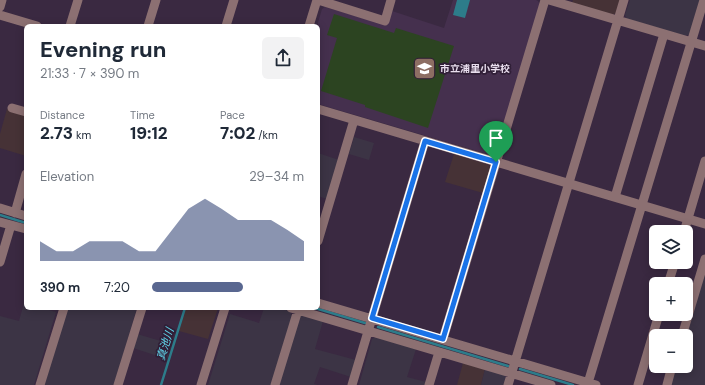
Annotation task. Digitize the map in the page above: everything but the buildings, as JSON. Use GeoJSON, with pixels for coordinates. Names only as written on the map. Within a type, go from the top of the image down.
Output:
{"type":"FeatureCollection","features":[{"type":"Feature","properties":{"kind":"street"},"geometry":{"type":"LineString","coordinates":[[0,7],[2,0]]}},
{"type":"Feature","properties":{"kind":"street"},"geometry":{"type":"LineString","coordinates":[[71,24],[78,0]]}},
{"type":"Feature","properties":{"kind":"street"},"geometry":{"type":"LineString","coordinates":[[149,24],[156,0]]}},
{"type":"Feature","properties":{"kind":"street"},"geometry":{"type":"LineString","coordinates":[[227,24],[234,0]]}},
{"type":"Feature","properties":{"kind":"street"},"geometry":{"type":"LineString","coordinates":[[310,24],[317,0],[385,21],[391,0]]}},
{"type":"Feature","properties":{"kind":"street"},"geometry":{"type":"LineString","coordinates":[[443,339],[545,0]]}},
{"type":"Feature","properties":{"kind":"street"},"geometry":{"type":"LineString","coordinates":[[549,0],[705,46]]}},
{"type":"Feature","properties":{"kind":"street"},"geometry":{"type":"LineString","coordinates":[[508,385],[624,0]]}},
{"type":"Feature","properties":{"kind":"street"},"geometry":{"type":"LineString","coordinates":[[320,304],[592,384],[642,205],[704,0]]}},
{"type":"Feature","properties":{"kind":"street"},"geometry":{"type":"LineString","coordinates":[[0,15],[30,24]]}},
{"type":"Feature","properties":{"kind":"street"},"geometry":{"type":"LineString","coordinates":[[615,197],[664,34]]}},
{"type":"Feature","properties":{"kind":"street"},"geometry":{"type":"LineString","coordinates":[[12,108],[24,111]]}},
{"type":"Feature","properties":{"kind":"street"},"geometry":{"type":"LineString","coordinates":[[320,110],[705,224]]}},
{"type":"Feature","properties":{"kind":"street"},"geometry":{"type":"LineString","coordinates":[[320,234],[354,120]]}},
{"type":"Feature","properties":{"kind":"street"},"geometry":{"type":"LineString","coordinates":[[352,385],[425,141]]}},
{"type":"Feature","properties":{"kind":"street"},"geometry":{"type":"LineString","coordinates":[[686,225],[705,161]]}},
{"type":"Feature","properties":{"kind":"street"},"geometry":{"type":"LineString","coordinates":[[14,213],[24,180]]}},
{"type":"Feature","properties":{"kind":"street"},"geometry":{"type":"LineString","coordinates":[[0,208],[24,216]]}},
{"type":"Feature","properties":{"kind":"street"},"geometry":{"type":"LineString","coordinates":[[0,222],[24,228]]}},
{"type":"Feature","properties":{"kind":"street"},"geometry":{"type":"LineString","coordinates":[[0,262],[11,225]]}},
{"type":"Feature","properties":{"kind":"street"},"geometry":{"type":"LineString","coordinates":[[684,329],[705,259]]}},
{"type":"Feature","properties":{"kind":"street"},"geometry":{"type":"LineString","coordinates":[[40,385],[63,310]]}},
{"type":"Feature","properties":{"kind":"street"},"geometry":{"type":"LineString","coordinates":[[118,385],[141,310]]}},
{"type":"Feature","properties":{"kind":"street"},"geometry":{"type":"LineString","coordinates":[[201,385],[224,310]]}},
{"type":"Feature","properties":{"kind":"street"},"geometry":{"type":"LineString","coordinates":[[275,385],[294,310]]}},
{"type":"Feature","properties":{"kind":"street"},"geometry":{"type":"LineString","coordinates":[[297,310],[551,385]]}},
{"type":"Feature","properties":{"kind":"street"},"geometry":{"type":"LineString","coordinates":[[638,385],[657,321]]}},
{"type":"Feature","properties":{"kind":"street"},"geometry":{"type":"LineString","coordinates":[[429,385],[439,352]]}},
{"type":"Feature","properties":{"kind":"street"},"geometry":{"type":"LineString","coordinates":[[667,385],[670,373]]}},
{"type":"Feature","properties":{"kind":"shaded area","name":"市立浦里小学校"},"geometry":{"type":"Polygon","coordinates":[[[453,0],[536,0],[540,5],[495,153],[491,155],[320,105],[320,24],[318,24],[322,9],[325,7],[387,25],[392,11],[444,28],[453,0]]]}},
{"type":"Feature","properties":{"kind":"shaded area"},"geometry":{"type":"Polygon","coordinates":[[[457,0],[470,0],[465,18],[453,15],[457,0]]]}},
{"type":"Feature","properties":{"kind":"shaded area"},"geometry":{"type":"Polygon","coordinates":[[[573,0],[621,0],[617,13],[612,15],[572,3],[573,0]]]}},
{"type":"Feature","properties":{"kind":"shaded area"},"geometry":{"type":"Polygon","coordinates":[[[630,0],[700,0],[690,34],[685,36],[627,19],[625,15],[630,0]]]}},
{"type":"Feature","properties":{"kind":"shaded area"},"geometry":{"type":"Polygon","coordinates":[[[334,14],[394,33],[396,28],[454,46],[428,128],[321,91],[337,38],[327,35],[334,14]]]}},
{"type":"Feature","properties":{"kind":"shaded area"},"geometry":{"type":"Polygon","coordinates":[[[7,109],[24,114],[24,155],[0,148],[0,134],[7,109]]]}},
{"type":"Feature","properties":{"kind":"shaded area"},"geometry":{"type":"Polygon","coordinates":[[[354,137],[374,143],[369,160],[349,154],[354,137]]]}},
{"type":"Feature","properties":{"kind":"shaded area"},"geometry":{"type":"Polygon","coordinates":[[[320,154],[339,160],[327,199],[320,197],[320,154]]]}},
{"type":"Feature","properties":{"kind":"shaded area"},"geometry":{"type":"Polygon","coordinates":[[[454,154],[489,165],[490,168],[483,193],[445,182],[454,154]]]}},
{"type":"Feature","properties":{"kind":"shaded area"},"geometry":{"type":"Polygon","coordinates":[[[705,272],[705,385],[670,385],[674,373],[693,373],[693,329],[688,329],[690,321],[693,321],[693,312],[705,272]]]}},
{"type":"Feature","properties":{"kind":"shaded area"},"geometry":{"type":"Polygon","coordinates":[[[24,303],[24,310],[49,310],[56,312],[34,385],[0,385],[0,316],[19,321],[24,303]]]}},
{"type":"Feature","properties":{"kind":"shaded area"},"geometry":{"type":"Polygon","coordinates":[[[66,310],[136,310],[114,385],[44,385],[66,310]]]}},
{"type":"Feature","properties":{"kind":"shaded area"},"geometry":{"type":"Polygon","coordinates":[[[185,310],[217,310],[208,339],[179,331],[185,310]]]}},
{"type":"Feature","properties":{"kind":"shaded area"},"geometry":{"type":"Polygon","coordinates":[[[263,310],[286,310],[290,311],[292,316],[271,385],[208,385],[230,314],[259,323],[263,310]]]}},
{"type":"Feature","properties":{"kind":"shaded area"},"geometry":{"type":"Polygon","coordinates":[[[303,315],[323,321],[315,349],[356,360],[351,377],[320,367],[314,384],[318,385],[279,385],[299,317],[303,315]]]}},
{"type":"Feature","properties":{"kind":"shaded area"},"geometry":{"type":"Polygon","coordinates":[[[137,334],[171,344],[167,359],[133,348],[137,334]]]}},
{"type":"Feature","properties":{"kind":"shaded area"},"geometry":{"type":"Polygon","coordinates":[[[376,337],[416,349],[407,377],[426,382],[425,385],[359,385],[372,339],[376,337]]]}},
{"type":"Feature","properties":{"kind":"shaded area"},"geometry":{"type":"Polygon","coordinates":[[[463,363],[485,369],[481,385],[457,385],[463,363]]]}},
{"type":"Feature","properties":{"kind":"shaded area"},"geometry":{"type":"Polygon","coordinates":[[[485,369],[504,374],[506,379],[504,385],[481,385],[485,369]]]}},
{"type":"Feature","properties":{"kind":"waterway"},"geometry":{"type":"LineString","coordinates":[[0,215],[24,222]]}},
{"type":"Feature","properties":{"kind":"waterway","name":"真池川"},"geometry":{"type":"LineString","coordinates":[[161,385],[184,310]]}},
{"type":"Feature","properties":{"kind":"waterway"},"geometry":{"type":"LineString","coordinates":[[320,310],[365,323]]}},
{"type":"Feature","properties":{"kind":"waterway"},"geometry":{"type":"LineString","coordinates":[[378,327],[508,366]]}},
{"type":"Feature","properties":{"kind":"waterway"},"geometry":{"type":"LineString","coordinates":[[520,369],[573,385]]}},
{"type":"Feature","properties":{"kind":"place","name":"市立浦里小学校"},"geometry":{"type":"Point","coordinates":[424,68]}},
{"type":"Feature","properties":{"kind":"route"},"geometry":{"type":"LineString","coordinates":[[425,141],[496,162],[443,339],[372,318],[425,141]]}}]}
